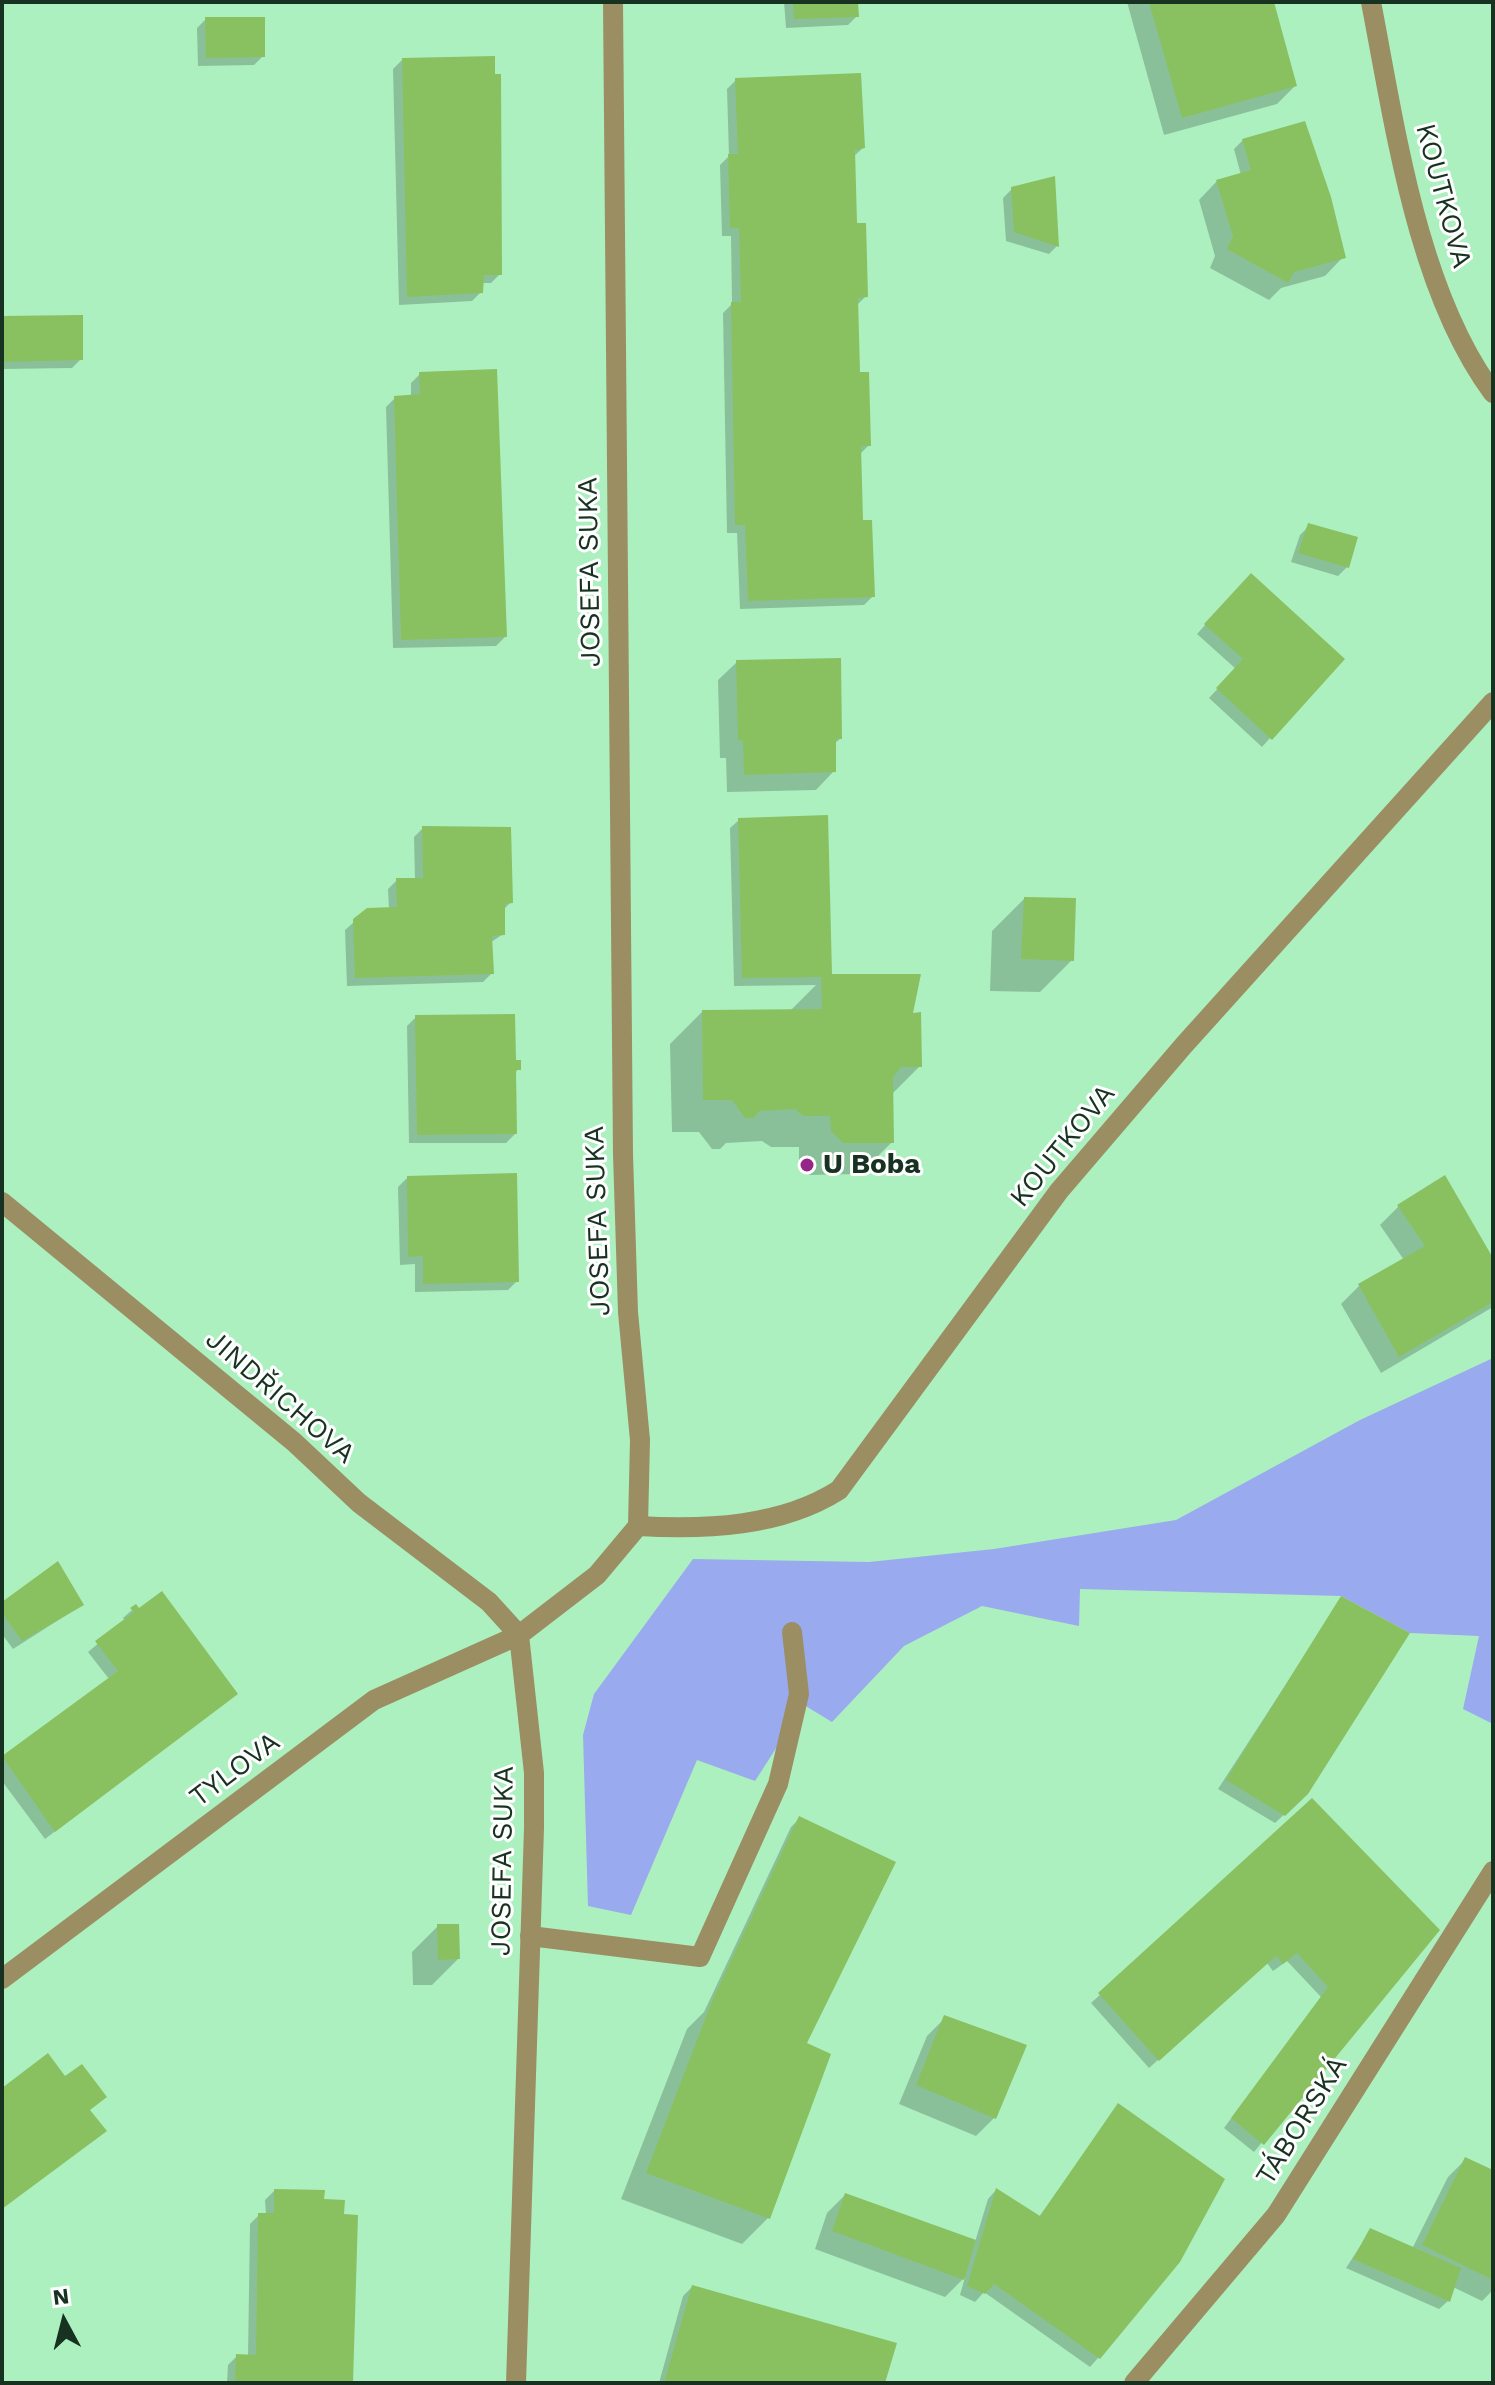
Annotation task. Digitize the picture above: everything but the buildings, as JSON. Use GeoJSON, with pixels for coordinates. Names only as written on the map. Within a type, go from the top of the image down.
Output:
{"type":"FeatureCollection","features":[{"type":"Feature","properties":{"kind":"street","name":"JOSEFA SUKA"},"geometry":{"type":"LineString","coordinates":[[613,2],[623,1154],[628,1312],[640,1440],[638,1526]]}},
{"type":"Feature","properties":{"kind":"street","name":"KOUTKOVA"},"geometry":{"type":"LineString","coordinates":[[1371,2],[1410,192],[1446,311],[1473,367],[1493,393]]}},
{"type":"Feature","properties":{"kind":"street","name":"KOUTKOVA"},"geometry":{"type":"LineString","coordinates":[[638,1526],[684,1529],[779,1517],[814,1506],[839,1490],[1059,1191],[1184,1045],[1493,702]]}},
{"type":"Feature","properties":{"kind":"street","name":"JINDŘICHOVA"},"geometry":{"type":"LineString","coordinates":[[2,1202],[294,1442],[359,1503],[489,1602],[519,1635]]}},
{"type":"Feature","properties":{"kind":"street"},"geometry":{"type":"LineString","coordinates":[[519,1635],[597,1575],[638,1526]]}},
{"type":"Feature","properties":{"kind":"street"},"geometry":{"type":"LineString","coordinates":[[530,1936],[700,1957],[778,1784],[799,1694],[792,1632]]}},
{"type":"Feature","properties":{"kind":"street","name":"JOSEFA SUKA"},"geometry":{"type":"LineString","coordinates":[[516,2383],[534,1773],[519,1635]]}},
{"type":"Feature","properties":{"kind":"street","name":"TYLOVA"},"geometry":{"type":"LineString","coordinates":[[2,1979],[374,1700],[519,1635]]}},
{"type":"Feature","properties":{"kind":"street","name":"TÁBORSKÁ"},"geometry":{"type":"LineString","coordinates":[[1134,2383],[1276,2215],[1493,1871]]}},
{"type":"Feature","properties":{"kind":"shaded area"},"geometry":{"type":"Polygon","coordinates":[[[1493,1358],[1493,1724],[1463,1709],[1479,1636],[1410,1633],[1341,1596],[1080,1589],[1079,1626],[982,1606],[904,1646],[832,1722],[804,1705],[755,1781],[697,1760],[631,1915],[588,1906],[583,1735],[594,1694],[693,1559],[869,1562],[994,1549],[1176,1520],[1360,1420],[1493,1358]]]}},
{"type":"Feature","properties":{"kind":"place","name":"U Boba"},"geometry":{"type":"Point","coordinates":[807,1165]}}]}
